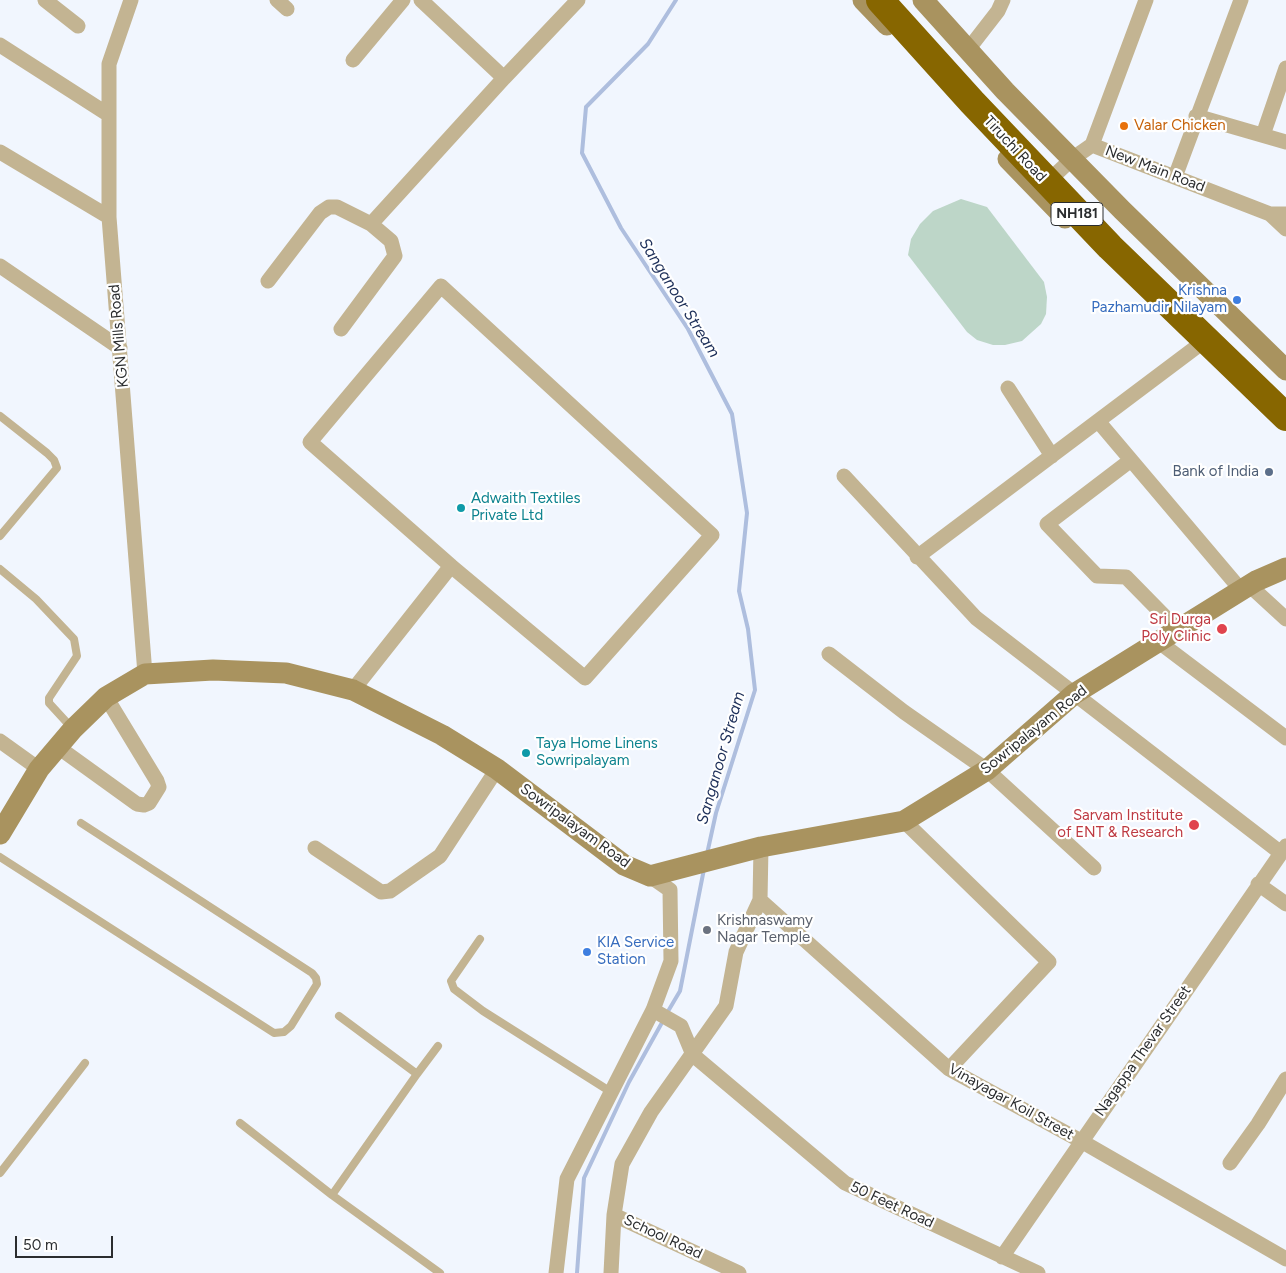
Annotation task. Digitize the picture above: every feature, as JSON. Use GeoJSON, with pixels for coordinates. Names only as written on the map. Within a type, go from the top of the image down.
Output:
{"type":"FeatureCollection","features":[{"type":"Feature","properties":{"kind":"highway","name":"Tiruchi Road"},"geometry":{"type":"LineString","coordinates":[[880,0],[972,102],[1110,248],[1286,417]]}},
{"type":"Feature","properties":{"kind":"highway","name":"Tiruchi Road"},"geometry":{"type":"LineString","coordinates":[[903,0],[1067,181],[1286,394]]}},
{"type":"Feature","properties":{"kind":"street"},"geometry":{"type":"LineString","coordinates":[[45,0],[78,26]]}},
{"type":"Feature","properties":{"kind":"street","name":"KGN Mills Road"},"geometry":{"type":"LineString","coordinates":[[131,0],[109,64],[109,217],[145,674]]}},
{"type":"Feature","properties":{"kind":"street"},"geometry":{"type":"LineString","coordinates":[[353,60],[403,0]]}},
{"type":"Feature","properties":{"kind":"street"},"geometry":{"type":"LineString","coordinates":[[421,0],[504,78]]}},
{"type":"Feature","properties":{"kind":"street"},"geometry":{"type":"LineString","coordinates":[[863,0],[1038,192],[1286,428]]}},
{"type":"Feature","properties":{"kind":"street"},"geometry":{"type":"LineString","coordinates":[[923,0],[967,50],[1072,159],[1286,370]]}},
{"type":"Feature","properties":{"kind":"street"},"geometry":{"type":"LineString","coordinates":[[967,50],[998,11],[1003,0]]}},
{"type":"Feature","properties":{"kind":"street"},"geometry":{"type":"LineString","coordinates":[[1092,145],[1146,0]]}},
{"type":"Feature","properties":{"kind":"street"},"geometry":{"type":"LineString","coordinates":[[1175,177],[1196,116],[1241,0]]}},
{"type":"Feature","properties":{"kind":"street"},"geometry":{"type":"LineString","coordinates":[[372,224],[572,2]]}},
{"type":"Feature","properties":{"kind":"street"},"geometry":{"type":"LineString","coordinates":[[0,45],[109,115]]}},
{"type":"Feature","properties":{"kind":"street"},"geometry":{"type":"LineString","coordinates":[[1263,135],[1285,73]]}},
{"type":"Feature","properties":{"kind":"street"},"geometry":{"type":"LineString","coordinates":[[1196,116],[1286,142]]}},
{"type":"Feature","properties":{"kind":"street","name":"New Main Road"},"geometry":{"type":"LineString","coordinates":[[1038,192],[1072,159],[1092,145],[1270,214],[1286,214]]}},
{"type":"Feature","properties":{"kind":"street"},"geometry":{"type":"LineString","coordinates":[[0,152],[109,217]]}},
{"type":"Feature","properties":{"kind":"street"},"geometry":{"type":"LineString","coordinates":[[268,281],[320,213],[329,207],[337,207],[372,224],[391,241],[395,256],[341,329]]}},
{"type":"Feature","properties":{"kind":"street"},"geometry":{"type":"LineString","coordinates":[[1270,214],[1286,229]]}},
{"type":"Feature","properties":{"kind":"street"},"geometry":{"type":"LineString","coordinates":[[0,266],[120,348]]}},
{"type":"Feature","properties":{"kind":"street"},"geometry":{"type":"LineString","coordinates":[[441,286],[712,535],[585,678],[451,566],[310,442],[441,286]]}},
{"type":"Feature","properties":{"kind":"street"},"geometry":{"type":"LineString","coordinates":[[917,557],[1199,345]]}},
{"type":"Feature","properties":{"kind":"street"},"geometry":{"type":"LineString","coordinates":[[1008,388],[1052,456]]}},
{"type":"Feature","properties":{"kind":"street"},"geometry":{"type":"LineString","coordinates":[[1098,421],[1245,588],[1286,619]]}},
{"type":"Feature","properties":{"kind":"street"},"geometry":{"type":"LineString","coordinates":[[1131,460],[1047,524],[1097,576],[1126,577],[1178,630]]}},
{"type":"Feature","properties":{"kind":"street"},"geometry":{"type":"LineString","coordinates":[[844,476],[917,557],[976,618],[1074,694],[1283,849]]}},
{"type":"Feature","properties":{"kind":"street"},"geometry":{"type":"LineString","coordinates":[[353,690],[451,566]]}},
{"type":"Feature","properties":{"kind":"street","name":"Sowripalayam Road"},"geometry":{"type":"LineString","coordinates":[[0,834],[39,769],[73,729],[106,697],[145,674],[213,670],[286,674],[353,690],[442,735],[497,769],[624,864],[650,876],[761,847],[904,821],[987,770],[1074,694],[1245,588],[1286,568]]}},
{"type":"Feature","properties":{"kind":"street"},"geometry":{"type":"LineString","coordinates":[[1159,642],[1286,738]]}},
{"type":"Feature","properties":{"kind":"street"},"geometry":{"type":"LineString","coordinates":[[829,654],[904,712],[987,770],[1094,868]]}},
{"type":"Feature","properties":{"kind":"street"},"geometry":{"type":"LineString","coordinates":[[58,747],[137,804],[144,805],[149,802],[159,787],[157,781],[106,697]]}},
{"type":"Feature","properties":{"kind":"street"},"geometry":{"type":"LineString","coordinates":[[0,741],[39,769]]}},
{"type":"Feature","properties":{"kind":"street"},"geometry":{"type":"LineString","coordinates":[[315,848],[381,892],[390,891],[440,856],[497,769]]}},
{"type":"Feature","properties":{"kind":"street"},"geometry":{"type":"LineString","coordinates":[[904,821],[1049,962],[949,1069]]}},
{"type":"Feature","properties":{"kind":"street"},"geometry":{"type":"LineString","coordinates":[[611,1273],[614,1214],[622,1164],[651,1112],[726,1006],[736,952],[760,900],[761,847]]}},
{"type":"Feature","properties":{"kind":"street","name":"Nagappa Thevar Street"},"geometry":{"type":"LineString","coordinates":[[1002,1257],[1283,849]]}},
{"type":"Feature","properties":{"kind":"street"},"geometry":{"type":"LineString","coordinates":[[556,1273],[567,1179],[653,1010],[671,961],[670,890],[650,876]]}},
{"type":"Feature","properties":{"kind":"street"},"geometry":{"type":"LineString","coordinates":[[1258,884],[1286,904]]}},
{"type":"Feature","properties":{"kind":"street","name":"Vinayagar Koil Street"},"geometry":{"type":"LineString","coordinates":[[760,900],[949,1069],[1081,1141],[1286,1259]]}},
{"type":"Feature","properties":{"kind":"street"},"geometry":{"type":"LineString","coordinates":[[653,1010],[681,1026],[693,1055]]}},
{"type":"Feature","properties":{"kind":"street","name":"50 Feet Road"},"geometry":{"type":"LineString","coordinates":[[693,1055],[845,1183],[1038,1273]]}},
{"type":"Feature","properties":{"kind":"street"},"geometry":{"type":"LineString","coordinates":[[1230,1163],[1284,1085]]}},
{"type":"Feature","properties":{"kind":"street","name":"School Road"},"geometry":{"type":"LineString","coordinates":[[614,1214],[739,1273]]}},
{"type":"Feature","properties":{"kind":"lane"},"geometry":{"type":"LineString","coordinates":[[0,416],[47,453],[54,460],[57,468],[0,536]]}},
{"type":"Feature","properties":{"kind":"lane"},"geometry":{"type":"LineString","coordinates":[[0,569],[36,599],[74,639],[77,656],[52,692],[49,703],[73,729]]}},
{"type":"Feature","properties":{"kind":"lane"},"geometry":{"type":"LineString","coordinates":[[0,857],[274,1033],[284,1032],[291,1026],[317,984],[312,973],[81,823]]}},
{"type":"Feature","properties":{"kind":"lane"},"geometry":{"type":"LineString","coordinates":[[480,939],[450,981],[454,989],[483,1011],[611,1092]]}},
{"type":"Feature","properties":{"kind":"lane"},"geometry":{"type":"LineString","coordinates":[[339,1016],[418,1074]]}},
{"type":"Feature","properties":{"kind":"lane"},"geometry":{"type":"LineString","coordinates":[[332,1195],[438,1046]]}},
{"type":"Feature","properties":{"kind":"lane"},"geometry":{"type":"LineString","coordinates":[[0,1173],[85,1063]]}},
{"type":"Feature","properties":{"kind":"lane"},"geometry":{"type":"LineString","coordinates":[[240,1122],[332,1195],[440,1273]]}},
{"type":"Feature","properties":{"kind":"green space"},"geometry":{"type":"Polygon","coordinates":[[[961,199],[987,207],[1044,282],[1047,297],[1046,314],[1041,324],[1022,341],[1005,345],[993,345],[977,340],[967,332],[908,255],[911,239],[920,224],[933,211],[961,199]]]}},
{"type":"Feature","properties":{"kind":"waterway","name":"Sanganoor Stream"},"geometry":{"type":"LineString","coordinates":[[676,0],[648,44],[586,107],[582,153],[621,228],[688,329],[732,414],[747,513],[739,591],[748,629],[755,690],[716,813],[707,854]]}},
{"type":"Feature","properties":{"kind":"waterway","name":"Sanganoor Stream"},"geometry":{"type":"LineString","coordinates":[[667,1013],[680,991],[704,869]]}},
{"type":"Feature","properties":{"kind":"waterway","name":"Sanganoor Stream"},"geometry":{"type":"LineString","coordinates":[[577,1273],[584,1178],[629,1082],[664,1019]]}},
{"type":"Feature","properties":{"kind":"place","name":"Valar Chicken"},"geometry":{"type":"Point","coordinates":[1124,126]}},
{"type":"Feature","properties":{"kind":"place","name":"Krishna Pazhamudir Nilayam"},"geometry":{"type":"Point","coordinates":[1237,300]}},
{"type":"Feature","properties":{"kind":"place","name":"Bank of India"},"geometry":{"type":"Point","coordinates":[1269,472]}},
{"type":"Feature","properties":{"kind":"place","name":"Adwaith Textiles Private Ltd"},"geometry":{"type":"Point","coordinates":[461,508]}},
{"type":"Feature","properties":{"kind":"place","name":"Sri Durga Poly Clinic"},"geometry":{"type":"Point","coordinates":[1222,629]}},
{"type":"Feature","properties":{"kind":"place","name":"Taya Home Linens Sowripalayam"},"geometry":{"type":"Point","coordinates":[526,753]}},
{"type":"Feature","properties":{"kind":"place","name":"Sarvam Institute of ENT & Research"},"geometry":{"type":"Point","coordinates":[1194,825]}},
{"type":"Feature","properties":{"kind":"place","name":"Krishnaswamy Nagar Temple"},"geometry":{"type":"Point","coordinates":[707,930]}},
{"type":"Feature","properties":{"kind":"place","name":"KIA Service Station"},"geometry":{"type":"Point","coordinates":[587,952]}}]}
